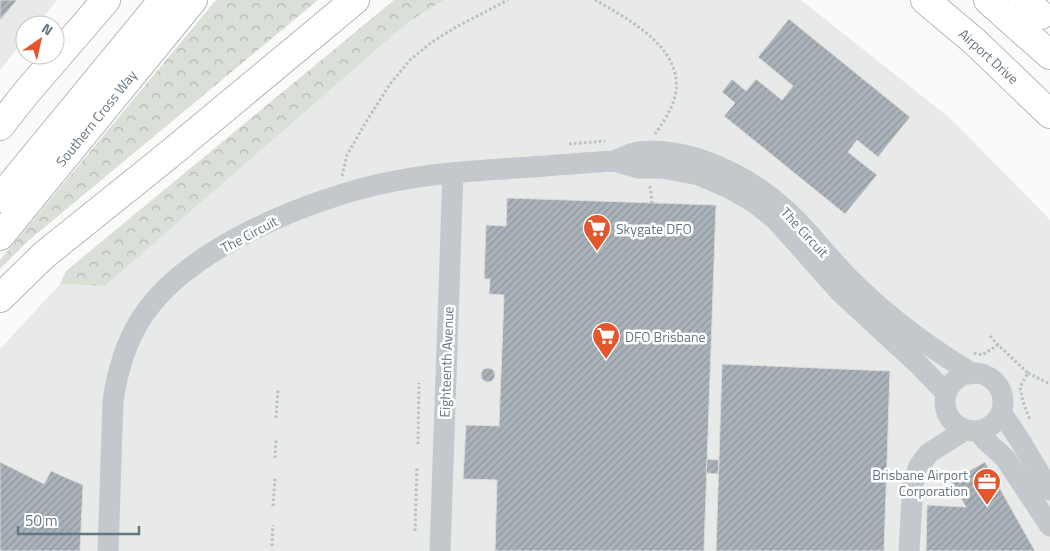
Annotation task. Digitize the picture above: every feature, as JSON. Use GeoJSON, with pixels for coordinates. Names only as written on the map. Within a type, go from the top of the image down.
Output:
{"type":"FeatureCollection","features":[{"type":"Feature","properties":{"kind":"main road"},"geometry":{"type":"LineString","coordinates":[[0,126],[26,92],[106,0]]}},
{"type":"Feature","properties":{"kind":"main road","name":"Southern Cross Way"},"geometry":{"type":"LineString","coordinates":[[0,198],[163,0]]}},
{"type":"Feature","properties":{"kind":"main road","name":"Southern Cross Way"},"geometry":{"type":"LineString","coordinates":[[0,236],[193,0]]}},
{"type":"Feature","properties":{"kind":"main road"},"geometry":{"type":"LineString","coordinates":[[0,298],[44,255],[166,157],[354,0]]}},
{"type":"Feature","properties":{"kind":"main road","name":"Airport Drive"},"geometry":{"type":"LineString","coordinates":[[925,0],[974,41],[1050,114]]}},
{"type":"Feature","properties":{"kind":"main road"},"geometry":{"type":"LineString","coordinates":[[988,0],[1035,18],[1050,55]]}},
{"type":"Feature","properties":{"kind":"street","name":"The Circuit"},"geometry":{"type":"LineString","coordinates":[[108,551],[113,401],[119,368],[139,322],[173,282],[210,255],[260,226],[311,204],[394,181],[453,173],[614,161],[638,152],[663,152],[707,162],[759,188],[788,212],[872,301],[916,336],[970,374]]}},
{"type":"Feature","properties":{"kind":"street","name":"The Circuit"},"geometry":{"type":"LineString","coordinates":[[614,161],[638,168],[662,168],[699,176],[727,187],[756,202],[776,220],[840,292],[918,364],[946,403]]}},
{"type":"Feature","properties":{"kind":"street","name":"Eighteenth Avenue"},"geometry":{"type":"LineString","coordinates":[[440,551],[453,173]]}},
{"type":"Feature","properties":{"kind":"street"},"geometry":{"type":"LineString","coordinates":[[909,551],[913,483],[919,466],[929,452],[931,438],[955,380],[970,374],[979,374],[994,382],[1002,396],[1001,412],[996,421],[989,428],[972,431],[929,452]]}},
{"type":"Feature","properties":{"kind":"street"},"geometry":{"type":"LineString","coordinates":[[946,403],[957,426],[972,431],[1006,458],[1050,526]]}},
{"type":"Feature","properties":{"kind":"street"},"geometry":{"type":"LineString","coordinates":[[1001,412],[1015,431],[1028,456],[1050,490]]}},
{"type":"Feature","properties":{"kind":"path"},"geometry":{"type":"LineString","coordinates":[[342,176],[347,155],[366,122],[390,84],[411,59],[432,42],[456,27],[508,0]]}},
{"type":"Feature","properties":{"kind":"path"},"geometry":{"type":"LineString","coordinates":[[595,0],[633,23],[659,45],[673,67],[676,84],[674,100],[653,136]]}},
{"type":"Feature","properties":{"kind":"path"},"geometry":{"type":"LineString","coordinates":[[565,145],[606,141]]}},
{"type":"Feature","properties":{"kind":"path"},"geometry":{"type":"LineString","coordinates":[[333,180],[350,175]]}},
{"type":"Feature","properties":{"kind":"path"},"geometry":{"type":"LineString","coordinates":[[650,183],[652,203]]}},
{"type":"Feature","properties":{"kind":"path"},"geometry":{"type":"LineString","coordinates":[[990,336],[1028,373],[1050,384]]}},
{"type":"Feature","properties":{"kind":"path"},"geometry":{"type":"LineString","coordinates":[[968,350],[982,355],[998,345]]}},
{"type":"Feature","properties":{"kind":"path"},"geometry":{"type":"LineString","coordinates":[[1028,373],[1020,387],[1023,402],[1033,428]]}},
{"type":"Feature","properties":{"kind":"path"},"geometry":{"type":"LineString","coordinates":[[418,444],[419,383]]}},
{"type":"Feature","properties":{"kind":"path"},"geometry":{"type":"LineString","coordinates":[[276,418],[278,390]]}},
{"type":"Feature","properties":{"kind":"path"},"geometry":{"type":"LineString","coordinates":[[275,458],[276,438]]}},
{"type":"Feature","properties":{"kind":"path"},"geometry":{"type":"LineString","coordinates":[[415,531],[417,467]]}},
{"type":"Feature","properties":{"kind":"path"},"geometry":{"type":"LineString","coordinates":[[274,478],[274,506]]}},
{"type":"Feature","properties":{"kind":"path"},"geometry":{"type":"LineString","coordinates":[[272,546],[273,525]]}},
{"type":"Feature","properties":{"kind":"shaded area"},"geometry":{"type":"Polygon","coordinates":[[[0,0],[57,0],[45,15],[15,15],[15,51],[0,70],[0,0]]]}},
{"type":"Feature","properties":{"kind":"shaded area","name":"Skygate DFO"},"geometry":{"type":"Polygon","coordinates":[[[444,0],[801,0],[951,119],[1050,220],[1050,551],[0,551],[0,349],[60,284],[105,286],[407,23],[444,0]]]}},
{"type":"Feature","properties":{"kind":"green space"},"geometry":{"type":"Polygon","coordinates":[[[216,0],[318,0],[28,241],[0,269],[0,260],[216,0]]]}},
{"type":"Feature","properties":{"kind":"green space"},"geometry":{"type":"Polygon","coordinates":[[[394,0],[444,0],[407,23],[105,286],[60,284],[66,271],[394,0]]]}},
{"type":"Feature","properties":{"kind":"building"},"geometry":{"type":"Polygon","coordinates":[[[0,0],[17,0],[0,20],[0,0]]]}},
{"type":"Feature","properties":{"kind":"building"},"geometry":{"type":"Polygon","coordinates":[[[789,19],[910,117],[878,157],[857,140],[848,152],[877,175],[845,214],[724,116],[735,103],[722,92],[732,79],[746,91],[756,79],[782,100],[793,86],[758,57],[789,19]]]}},
{"type":"Feature","properties":{"kind":"building","name":"DFO Brisbane"},"geometry":{"type":"Polygon","coordinates":[[[507,198],[716,205],[704,551],[495,551],[497,480],[463,479],[466,425],[499,426],[504,295],[489,294],[490,279],[484,279],[486,225],[506,226],[507,198]]]}},
{"type":"Feature","properties":{"kind":"building"},"geometry":{"type":"Polygon","coordinates":[[[722,364],[890,371],[884,551],[716,551],[722,364]]]}},
{"type":"Feature","properties":{"kind":"building"},"geometry":{"type":"Polygon","coordinates":[[[488,368],[493,370],[495,375],[493,380],[488,382],[483,380],[481,375],[483,370],[488,368]]]}},
{"type":"Feature","properties":{"kind":"building"},"geometry":{"type":"Polygon","coordinates":[[[707,459],[719,460],[718,474],[706,473],[707,459]]]}},
{"type":"Feature","properties":{"kind":"building"},"geometry":{"type":"Polygon","coordinates":[[[0,462],[44,484],[51,471],[83,485],[80,551],[0,551],[0,462]]]}},
{"type":"Feature","properties":{"kind":"building","name":"Brisbane Airport Corporation"},"geometry":{"type":"Polygon","coordinates":[[[985,462],[1035,551],[926,551],[927,505],[966,507],[951,481],[985,462]]]}},
{"type":"Feature","properties":{"kind":"place","name":"Skygate DFO"},"geometry":{"type":"Point","coordinates":[597,252]}},
{"type":"Feature","properties":{"kind":"place","name":"DFO Brisbane"},"geometry":{"type":"Point","coordinates":[606,360]}},
{"type":"Feature","properties":{"kind":"place","name":"Brisbane Airport Corporation"},"geometry":{"type":"Point","coordinates":[987,506]}}]}
